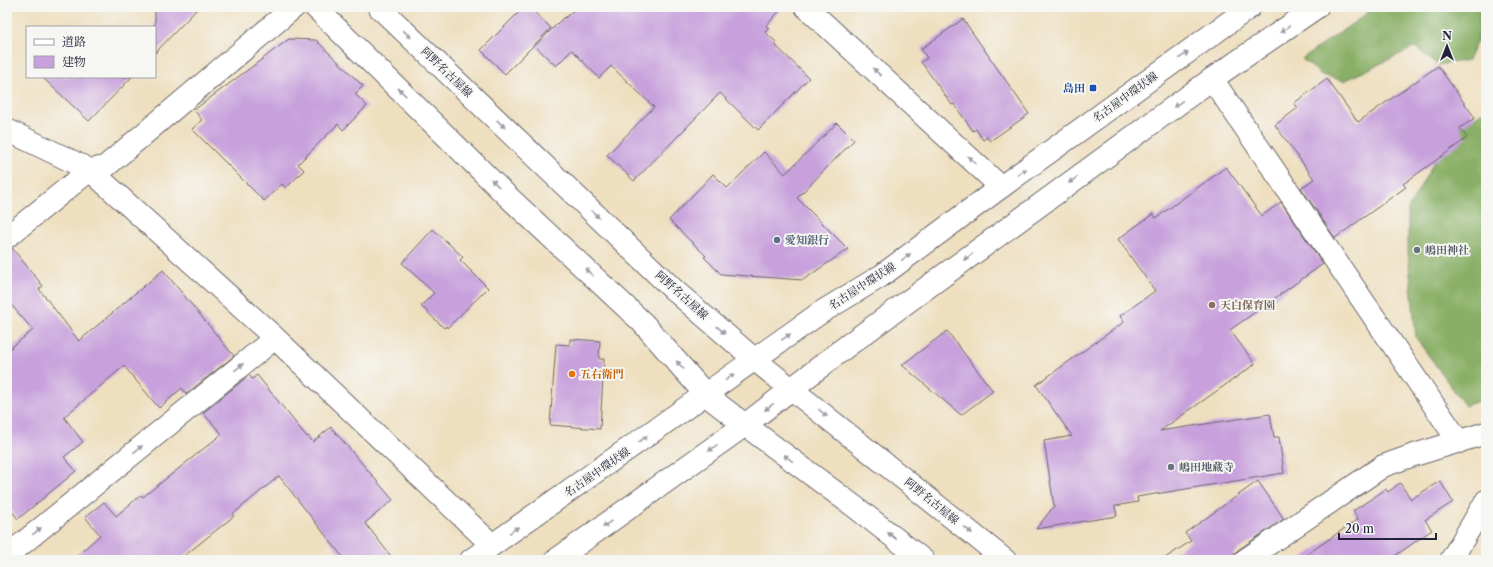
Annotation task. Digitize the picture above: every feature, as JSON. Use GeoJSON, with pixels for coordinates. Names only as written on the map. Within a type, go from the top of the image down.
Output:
{"type":"FeatureCollection","features":[{"type":"Feature","properties":{"kind":"main road"},"geometry":{"type":"LineString","coordinates":[[7,237],[90,170],[106,167],[294,7]]}},
{"type":"Feature","properties":{"kind":"main road"},"geometry":{"type":"LineString","coordinates":[[315,7],[503,192],[643,322],[706,395],[923,560]]}},
{"type":"Feature","properties":{"kind":"main road","name":"阿野名古屋線"},"geometry":{"type":"LineString","coordinates":[[379,7],[674,290],[754,359],[1006,560]]}},
{"type":"Feature","properties":{"kind":"main road"},"geometry":{"type":"LineString","coordinates":[[806,7],[1001,187]]}},
{"type":"Feature","properties":{"kind":"main road","name":"名古屋中環状線"},"geometry":{"type":"LineString","coordinates":[[471,560],[820,313],[881,276],[1001,187],[1250,7]]}},
{"type":"Feature","properties":{"kind":"main road"},"geometry":{"type":"LineString","coordinates":[[556,560],[745,425],[847,346],[1212,79],[1317,7]]}},
{"type":"Feature","properties":{"kind":"main road"},"geometry":{"type":"LineString","coordinates":[[1212,79],[1458,442]]}},
{"type":"Feature","properties":{"kind":"main road"},"geometry":{"type":"LineString","coordinates":[[7,130],[90,170],[275,338],[492,545]]}},
{"type":"Feature","properties":{"kind":"main road"},"geometry":{"type":"LineString","coordinates":[[7,556],[275,338]]}},
{"type":"Feature","properties":{"kind":"main road"},"geometry":{"type":"LineString","coordinates":[[1245,560],[1383,466],[1486,433]]}},
{"type":"Feature","properties":{"kind":"main road"},"geometry":{"type":"LineString","coordinates":[[1451,560],[1486,502]]}},
{"type":"Feature","properties":{"kind":"green space"},"geometry":{"type":"Polygon","coordinates":[[[1376,7],[1480,7],[1478,39],[1468,60],[1438,65],[1415,47],[1344,81],[1322,75],[1302,59],[1376,7]]]}},
{"type":"Feature","properties":{"kind":"green space"},"geometry":{"type":"Polygon","coordinates":[[[1484,111],[1486,120],[1486,398],[1465,406],[1416,338],[1408,253],[1408,209],[1449,135],[1484,111]]]}},
{"type":"Feature","properties":{"kind":"building"},"geometry":{"type":"Polygon","coordinates":[[[155,7],[199,7],[156,52],[155,7]]]}},
{"type":"Feature","properties":{"kind":"building"},"geometry":{"type":"Polygon","coordinates":[[[524,7],[529,7],[551,28],[505,74],[481,50],[524,7]]]}},
{"type":"Feature","properties":{"kind":"building"},"geometry":{"type":"Polygon","coordinates":[[[577,7],[783,7],[766,26],[769,29],[765,32],[776,42],[774,44],[809,78],[758,130],[720,93],[634,181],[607,155],[654,107],[611,66],[599,78],[572,50],[556,66],[535,46],[564,17],[565,18],[577,7]]]}},
{"type":"Feature","properties":{"kind":"building"},"geometry":{"type":"Polygon","coordinates":[[[963,19],[1029,114],[990,141],[987,137],[983,140],[976,129],[973,131],[921,62],[927,58],[921,49],[963,19]]]}},
{"type":"Feature","properties":{"kind":"building"},"geometry":{"type":"Polygon","coordinates":[[[289,39],[316,40],[363,86],[355,94],[367,106],[343,130],[338,124],[298,164],[304,170],[286,188],[282,184],[264,201],[192,129],[202,120],[194,110],[289,39]]]}},
{"type":"Feature","properties":{"kind":"building"},"geometry":{"type":"Polygon","coordinates":[[[1438,66],[1475,118],[1460,128],[1467,138],[1403,184],[1406,187],[1335,238],[1301,188],[1314,179],[1275,125],[1298,108],[1294,103],[1327,79],[1358,122],[1438,66]]]}},
{"type":"Feature","properties":{"kind":"building"},"geometry":{"type":"Polygon","coordinates":[[[43,78],[131,78],[89,121],[43,78]]]}},
{"type":"Feature","properties":{"kind":"building"},"geometry":{"type":"Polygon","coordinates":[[[837,123],[854,140],[797,198],[848,249],[803,280],[721,274],[704,257],[706,256],[669,220],[713,174],[727,188],[764,152],[785,174],[837,123]]]}},
{"type":"Feature","properties":{"kind":"building"},"geometry":{"type":"Polygon","coordinates":[[[1226,167],[1262,216],[1281,202],[1323,264],[1230,330],[1255,364],[1160,431],[1270,414],[1274,437],[1279,437],[1284,473],[1137,497],[1138,502],[1115,506],[1117,516],[1036,529],[1054,506],[1044,441],[1072,436],[1036,385],[1124,322],[1120,316],[1155,291],[1118,239],[1153,214],[1156,218],[1226,167]]]}},
{"type":"Feature","properties":{"kind":"building"},"geometry":{"type":"Polygon","coordinates":[[[433,229],[463,257],[460,260],[488,288],[447,328],[446,326],[444,328],[421,306],[434,293],[402,263],[433,229]]]}},
{"type":"Feature","properties":{"kind":"building"},"geometry":{"type":"Polygon","coordinates":[[[12,248],[43,286],[39,289],[79,341],[163,270],[234,356],[186,394],[182,388],[159,408],[124,366],[64,417],[83,442],[64,457],[76,471],[18,519],[7,505],[7,351],[33,330],[7,300],[7,249],[12,248]]]}},
{"type":"Feature","properties":{"kind":"building"},"geometry":{"type":"Polygon","coordinates":[[[947,331],[993,391],[961,415],[902,365],[947,331]]]}},
{"type":"Feature","properties":{"kind":"building"},"geometry":{"type":"Polygon","coordinates":[[[570,339],[600,341],[599,359],[604,359],[600,429],[550,425],[556,344],[570,345],[570,339]]]}},
{"type":"Feature","properties":{"kind":"building"},"geometry":{"type":"Polygon","coordinates":[[[249,375],[252,379],[257,375],[307,437],[308,436],[313,442],[331,427],[393,500],[365,523],[394,560],[345,560],[279,476],[233,514],[234,516],[179,560],[72,560],[100,535],[85,517],[104,502],[116,516],[141,495],[143,497],[222,434],[203,413],[249,375]]]}},
{"type":"Feature","properties":{"kind":"building"},"geometry":{"type":"Polygon","coordinates":[[[1258,481],[1284,519],[1238,550],[1234,554],[1233,560],[1162,560],[1191,541],[1185,533],[1258,481]]]}},
{"type":"Feature","properties":{"kind":"building"},"geometry":{"type":"Polygon","coordinates":[[[1440,481],[1453,502],[1425,520],[1432,530],[1389,560],[1299,560],[1358,519],[1353,511],[1386,489],[1388,492],[1400,483],[1411,499],[1440,481]]]}},
{"type":"Feature","properties":{"kind":"place","name":"島田"},"geometry":{"type":"Point","coordinates":[1093,88]}},
{"type":"Feature","properties":{"kind":"place","name":"愛知銀行"},"geometry":{"type":"Point","coordinates":[777,240]}},
{"type":"Feature","properties":{"kind":"place","name":"嶋田神社"},"geometry":{"type":"Point","coordinates":[1417,250]}},
{"type":"Feature","properties":{"kind":"place","name":"天白保育園"},"geometry":{"type":"Point","coordinates":[1212,305]}},
{"type":"Feature","properties":{"kind":"place","name":"五右衛門"},"geometry":{"type":"Point","coordinates":[572,374]}},
{"type":"Feature","properties":{"kind":"place","name":"嶋田地蔵寺"},"geometry":{"type":"Point","coordinates":[1171,467]}}]}
